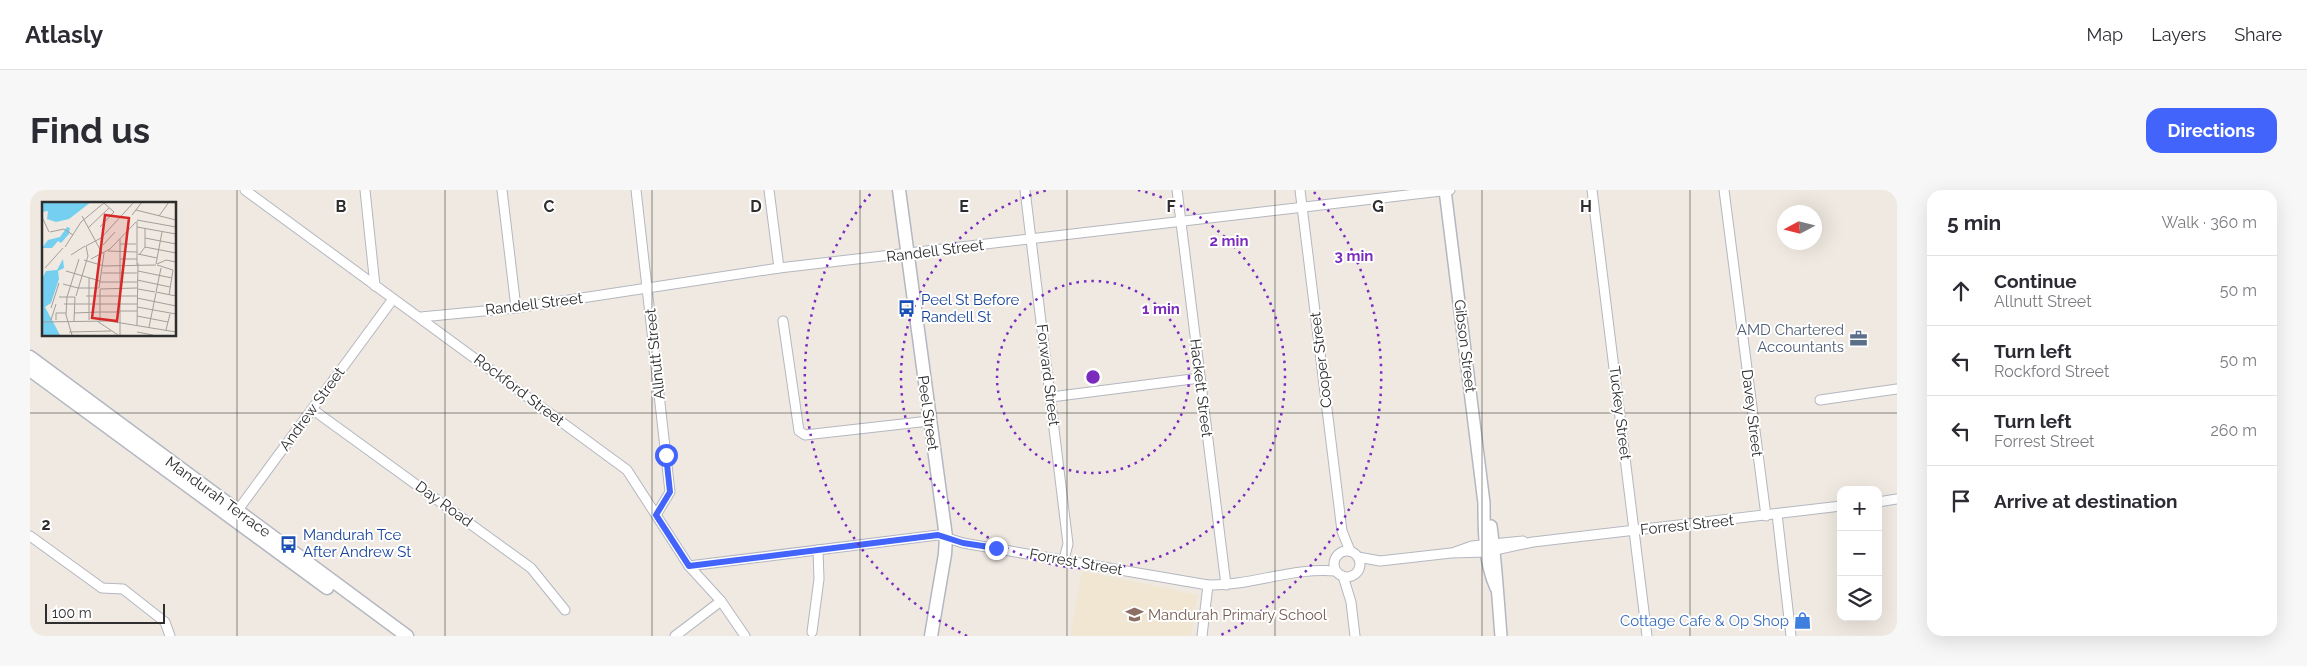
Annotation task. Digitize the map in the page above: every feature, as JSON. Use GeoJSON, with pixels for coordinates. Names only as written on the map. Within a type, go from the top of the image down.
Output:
{"type":"FeatureCollection","features":[{"type":"Feature","properties":{"kind":"main road","name":"Peel Street"},"geometry":{"type":"LineString","coordinates":[[899,190],[946,537],[945,554],[931,636]]}},
{"type":"Feature","properties":{"kind":"main road","name":"Mandurah Terrace"},"geometry":{"type":"LineString","coordinates":[[30,357],[394,636]]}},
{"type":"Feature","properties":{"kind":"main road","name":"Mandurah Terrace"},"geometry":{"type":"LineString","coordinates":[[30,370],[407,636]]}},
{"type":"Feature","properties":{"kind":"street","name":"Rockford Street"},"geometry":{"type":"LineString","coordinates":[[246,190],[627,470],[689,566],[721,602],[745,636]]}},
{"type":"Feature","properties":{"kind":"street"},"geometry":{"type":"LineString","coordinates":[[365,190],[375,286]]}},
{"type":"Feature","properties":{"kind":"street"},"geometry":{"type":"LineString","coordinates":[[502,190],[516,308]]}},
{"type":"Feature","properties":{"kind":"street","name":"Allnutt Street"},"geometry":{"type":"LineString","coordinates":[[636,190],[670,492],[656,515]]}},
{"type":"Feature","properties":{"kind":"street"},"geometry":{"type":"LineString","coordinates":[[769,190],[779,268]]}},
{"type":"Feature","properties":{"kind":"street","name":"Forward Street"},"geometry":{"type":"LineString","coordinates":[[1024,190],[1068,544],[1064,560]]}},
{"type":"Feature","properties":{"kind":"street","name":"Hackett Street"},"geometry":{"type":"LineString","coordinates":[[1177,190],[1226,585]]}},
{"type":"Feature","properties":{"kind":"street","name":"Cooper Street"},"geometry":{"type":"LineString","coordinates":[[1300,190],[1342,531],[1350,551]]}},
{"type":"Feature","properties":{"kind":"street","name":"Gibson Street"},"geometry":{"type":"LineString","coordinates":[[1445,190],[1490,548],[1497,569],[1496,588],[1501,636]]}},
{"type":"Feature","properties":{"kind":"street","name":"Randell Street"},"geometry":{"type":"LineString","coordinates":[[421,317],[516,308],[779,268],[1181,223],[1450,190]]}},
{"type":"Feature","properties":{"kind":"street","name":"Tuckey Street"},"geometry":{"type":"LineString","coordinates":[[1592,190],[1647,636]]}},
{"type":"Feature","properties":{"kind":"street","name":"Davey Street"},"geometry":{"type":"LineString","coordinates":[[1724,190],[1766,516]]}},
{"type":"Feature","properties":{"kind":"street","name":"Andrew Street"},"geometry":{"type":"LineString","coordinates":[[235,515],[393,299]]}},
{"type":"Feature","properties":{"kind":"street"},"geometry":{"type":"LineString","coordinates":[[783,321],[799,431],[805,435],[929,422]]}},
{"type":"Feature","properties":{"kind":"street"},"geometry":{"type":"LineString","coordinates":[[1051,397],[1200,378]]}},
{"type":"Feature","properties":{"kind":"street"},"geometry":{"type":"LineString","coordinates":[[1820,400],[1897,389]]}},
{"type":"Feature","properties":{"kind":"street","name":"Day Road"},"geometry":{"type":"LineString","coordinates":[[312,409],[531,568],[565,610]]}},
{"type":"Feature","properties":{"kind":"street"},"geometry":{"type":"LineString","coordinates":[[1882,501],[1897,499]]}},
{"type":"Feature","properties":{"kind":"street","name":"Forrest Street"},"geometry":{"type":"LineString","coordinates":[[1358,557],[1380,560],[1451,553],[1490,548],[1515,541],[1534,542],[1837,506]]}},
{"type":"Feature","properties":{"kind":"street"},"geometry":{"type":"LineString","coordinates":[[1777,514],[1791,636]]}},
{"type":"Feature","properties":{"kind":"street","name":"Cooper Street"},"geometry":{"type":"LineString","coordinates":[[1336,557],[1342,531]]}},
{"type":"Feature","properties":{"kind":"street"},"geometry":{"type":"LineString","coordinates":[[30,536],[102,588],[123,590],[165,622],[170,636]]}},
{"type":"Feature","properties":{"kind":"street","name":"Forrest Street"},"geometry":{"type":"LineString","coordinates":[[689,566],[929,536],[946,537],[963,543],[1208,585],[1226,585],[1314,569],[1336,557]]}},
{"type":"Feature","properties":{"kind":"street"},"geometry":{"type":"LineString","coordinates":[[812,632],[819,579],[818,550]]}},
{"type":"Feature","properties":{"kind":"street"},"geometry":{"type":"LineString","coordinates":[[1351,602],[1339,574],[1336,557],[1343,551],[1350,551],[1358,557],[1360,564],[1355,573],[1351,602],[1355,636]]}},
{"type":"Feature","properties":{"kind":"street","name":"Forrest Street"},"geometry":{"type":"LineString","coordinates":[[1355,573],[1380,560]]}},
{"type":"Feature","properties":{"kind":"street","name":"Forrest Street"},"geometry":{"type":"LineString","coordinates":[[1314,569],[1339,574]]}},
{"type":"Feature","properties":{"kind":"street"},"geometry":{"type":"LineString","coordinates":[[1339,574],[1355,573]]}},
{"type":"Feature","properties":{"kind":"street"},"geometry":{"type":"LineString","coordinates":[[1202,636],[1208,585]]}},
{"type":"Feature","properties":{"kind":"street"},"geometry":{"type":"LineString","coordinates":[[675,636],[721,602]]}},
{"type":"Feature","properties":{"kind":"shaded area","name":"Mandurah Primary School"},"geometry":{"type":"Polygon","coordinates":[[[1082,571],[1198,595],[1191,636],[1070,636],[1082,571]]]}},
{"type":"Feature","properties":{"kind":"place","name":"Peel St Before Randell St"},"geometry":{"type":"Point","coordinates":[907,309]}},
{"type":"Feature","properties":{"kind":"place","name":"AMD Chartered Accountants"},"geometry":{"type":"Point","coordinates":[1858,339]}},
{"type":"Feature","properties":{"kind":"place","name":"Mandurah Tce After Andrew St"},"geometry":{"type":"Point","coordinates":[289,544]}},
{"type":"Feature","properties":{"kind":"place","name":"Mandurah Primary School"},"geometry":{"type":"Point","coordinates":[1134,615]}},
{"type":"Feature","properties":{"kind":"place","name":"Cottage Cafe & Op Shop"},"geometry":{"type":"Point","coordinates":[1803,621]}},
{"type":"Feature","properties":{"kind":"route"},"geometry":{"type":"LineString","coordinates":[[666,455],[670,492],[656,515],[689,566],[938,535],[963,543],[996,548]]}}]}
